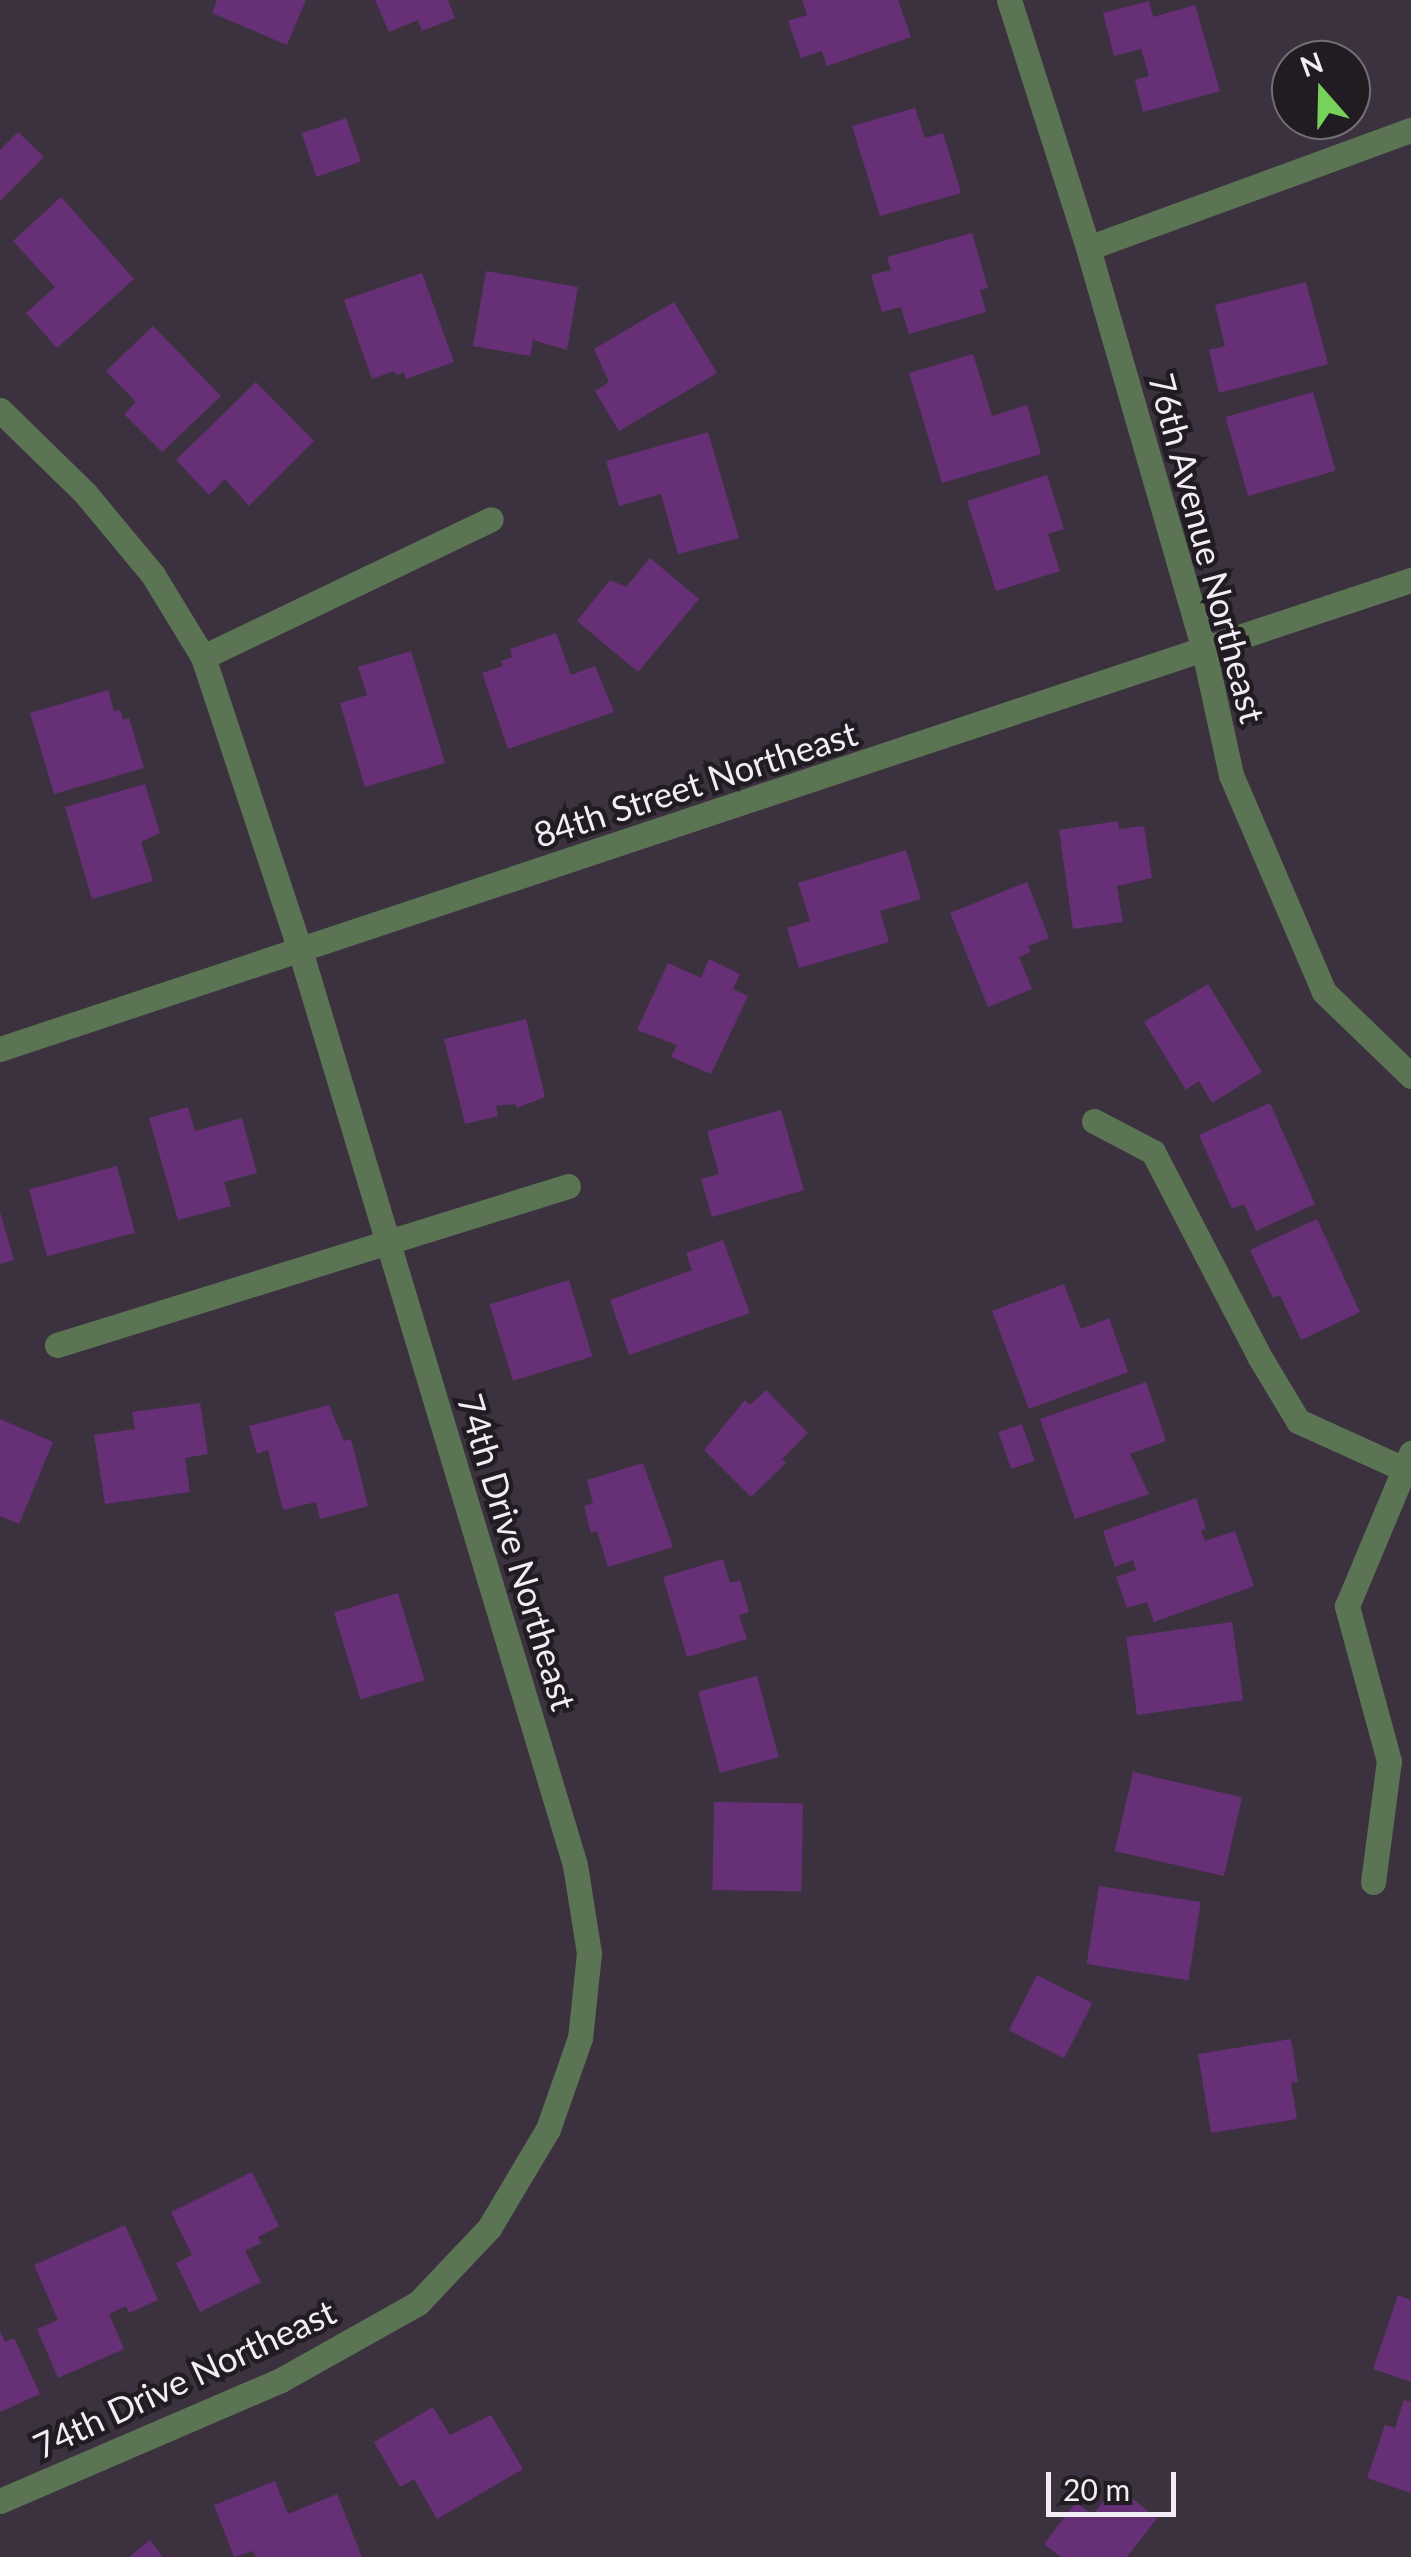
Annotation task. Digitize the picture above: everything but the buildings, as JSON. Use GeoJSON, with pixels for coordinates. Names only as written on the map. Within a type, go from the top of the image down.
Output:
{"type":"FeatureCollection","features":[{"type":"Feature","properties":{"kind":"street","name":"76th Avenue Northeast"},"geometry":{"type":"LineString","coordinates":[[1009,0],[1088,248],[1204,650],[1231,775],[1324,992],[1411,1076]]}},
{"type":"Feature","properties":{"kind":"street"},"geometry":{"type":"LineString","coordinates":[[1088,248],[1411,130]]}},
{"type":"Feature","properties":{"kind":"street","name":"74th Drive Northeast"},"geometry":{"type":"LineString","coordinates":[[0,410],[85,493],[153,575],[203,657],[300,950],[575,1865],[589,1954],[580,2038],[548,2130],[489,2228],[418,2303],[281,2380],[0,2501]]}},
{"type":"Feature","properties":{"kind":"street"},"geometry":{"type":"LineString","coordinates":[[203,657],[491,519]]}},
{"type":"Feature","properties":{"kind":"street","name":"84th Street Northeast"},"geometry":{"type":"LineString","coordinates":[[0,1049],[1411,580]]}},
{"type":"Feature","properties":{"kind":"street"},"geometry":{"type":"LineString","coordinates":[[1094,1121],[1153,1152],[1258,1356],[1298,1421],[1407,1461],[1347,1606],[1389,1761],[1373,1882]]}},
{"type":"Feature","properties":{"kind":"street"},"geometry":{"type":"LineString","coordinates":[[57,1345],[568,1186]]}}]}
